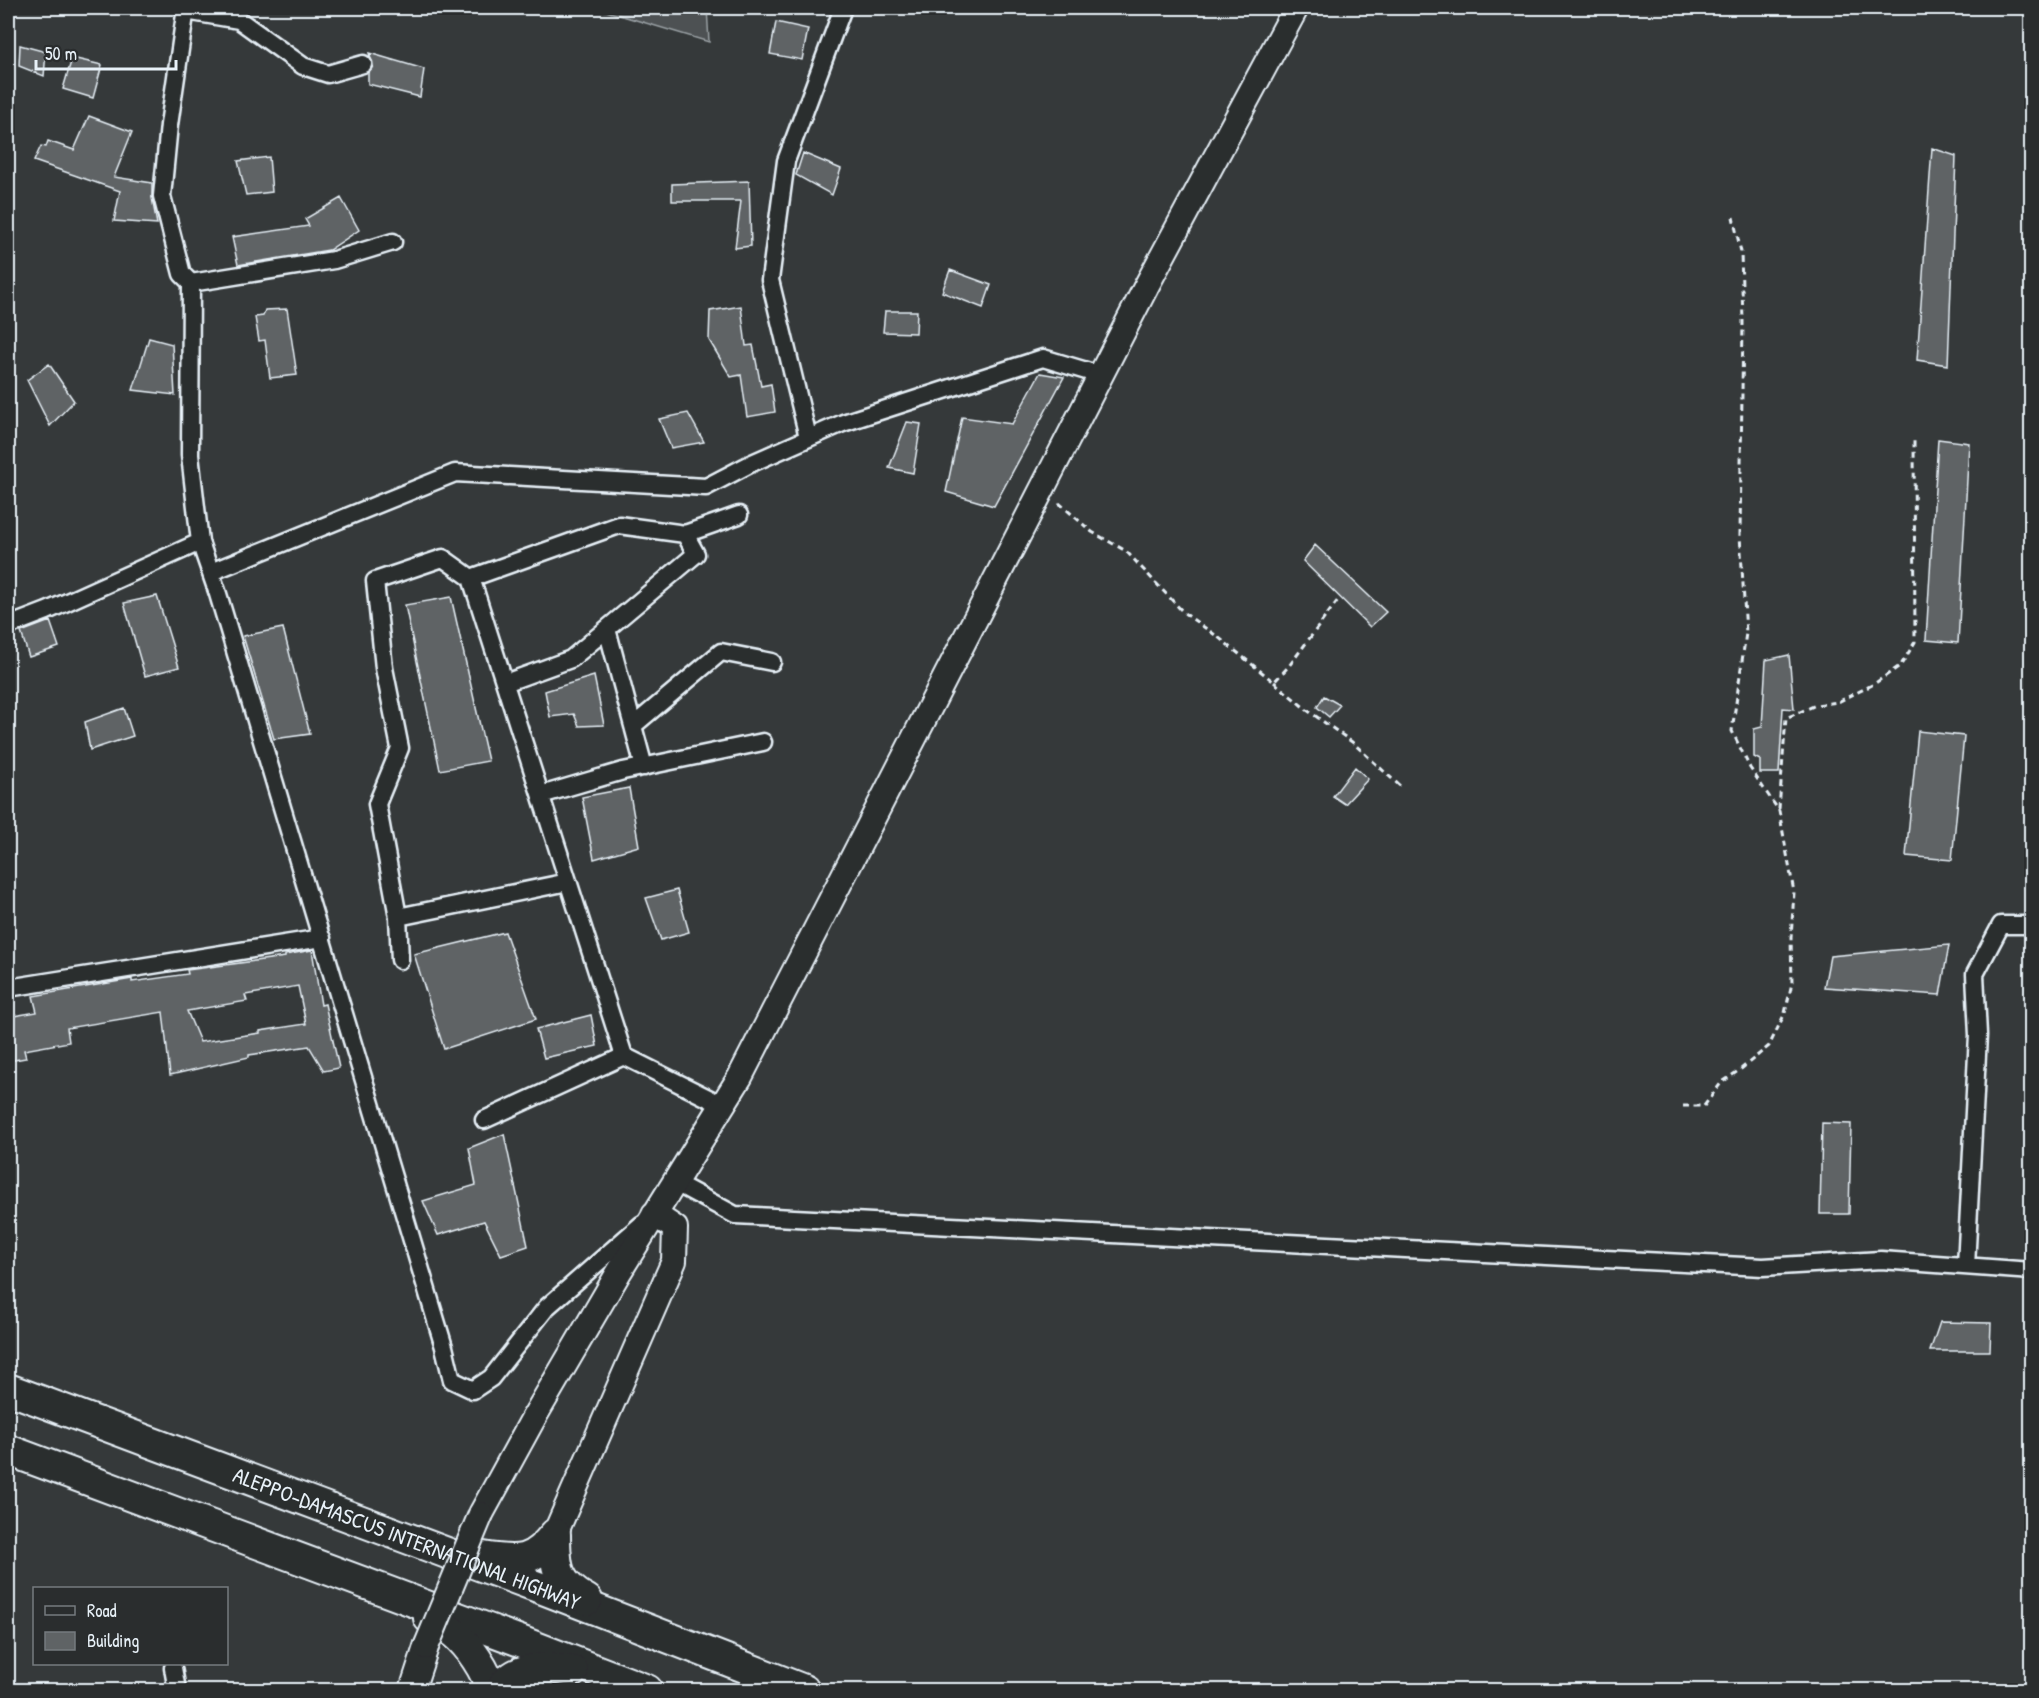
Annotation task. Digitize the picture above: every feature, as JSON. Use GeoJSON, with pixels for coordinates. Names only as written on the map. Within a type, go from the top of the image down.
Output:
{"type":"FeatureCollection","features":[{"type":"Feature","properties":{"kind":"highway","name":"ALEPPO-DAMASCUS INTERNATIONAL HIGHWAY"},"geometry":{"type":"LineString","coordinates":[[8,1389],[435,1548],[804,1690]]}},
{"type":"Feature","properties":{"kind":"highway"},"geometry":{"type":"LineString","coordinates":[[8,1450],[647,1690]]}},
{"type":"Feature","properties":{"kind":"highway"},"geometry":{"type":"LineString","coordinates":[[435,1548],[507,1561],[530,1558],[542,1551],[555,1534]]}},
{"type":"Feature","properties":{"kind":"highway"},"geometry":{"type":"LineString","coordinates":[[555,1534],[558,1574],[574,1593],[629,1622]]}},
{"type":"Feature","properties":{"kind":"highway"},"geometry":{"type":"LineString","coordinates":[[377,1588],[454,1633],[476,1659],[491,1690]]}},
{"type":"Feature","properties":{"kind":"highway"},"geometry":{"type":"LineString","coordinates":[[501,1690],[514,1677],[530,1668],[548,1667],[608,1675]]}},
{"type":"Feature","properties":{"kind":"main road"},"geometry":{"type":"LineString","coordinates":[[412,1690],[426,1647],[481,1514],[533,1419],[654,1214],[740,1077],[1100,375],[1296,8]]}},
{"type":"Feature","properties":{"kind":"main road"},"geometry":{"type":"LineString","coordinates":[[555,1534],[674,1261],[675,1228],[654,1214]]}},
{"type":"Feature","properties":{"kind":"street"},"geometry":{"type":"LineString","coordinates":[[808,437],[770,280],[786,161],[843,8]]}},
{"type":"Feature","properties":{"kind":"street"},"geometry":{"type":"LineString","coordinates":[[363,64],[328,74],[303,66],[239,20],[186,9],[169,125],[162,196],[182,274],[191,283],[190,455],[200,542],[322,938],[441,1336],[452,1380],[473,1390],[490,1378],[547,1307],[654,1214]]}},
{"type":"Feature","properties":{"kind":"street"},"geometry":{"type":"LineString","coordinates":[[191,283],[334,260],[393,242]]}},
{"type":"Feature","properties":{"kind":"street"},"geometry":{"type":"LineString","coordinates":[[211,572],[455,473],[706,488],[808,437],[843,423],[1043,358],[1100,375]]}},
{"type":"Feature","properties":{"kind":"street"},"geometry":{"type":"LineString","coordinates":[[471,578],[619,525],[685,534],[739,515]]}},
{"type":"Feature","properties":{"kind":"street"},"geometry":{"type":"LineString","coordinates":[[505,683],[571,659],[696,555],[685,534]]}},
{"type":"Feature","properties":{"kind":"street"},"geometry":{"type":"LineString","coordinates":[[8,626],[47,611],[200,542]]}},
{"type":"Feature","properties":{"kind":"street"},"geometry":{"type":"LineString","coordinates":[[400,960],[398,917],[376,804],[400,748],[384,668],[375,581],[443,558],[471,578],[624,1056],[722,1105]]}},
{"type":"Feature","properties":{"kind":"street"},"geometry":{"type":"LineString","coordinates":[[607,629],[644,767]]}},
{"type":"Feature","properties":{"kind":"street"},"geometry":{"type":"LineString","coordinates":[[633,726],[721,652],[772,662]]}},
{"type":"Feature","properties":{"kind":"street"},"geometry":{"type":"LineString","coordinates":[[541,795],[644,767],[763,742]]}},
{"type":"Feature","properties":{"kind":"street"},"geometry":{"type":"LineString","coordinates":[[398,917],[568,882]]}},
{"type":"Feature","properties":{"kind":"street"},"geometry":{"type":"LineString","coordinates":[[1966,1266],[1978,1035],[1975,974],[2001,925],[2031,925]]}},
{"type":"Feature","properties":{"kind":"street"},"geometry":{"type":"LineString","coordinates":[[8,988],[322,938]]}},
{"type":"Feature","properties":{"kind":"street"},"geometry":{"type":"LineString","coordinates":[[484,1120],[624,1056]]}},
{"type":"Feature","properties":{"kind":"street"},"geometry":{"type":"LineString","coordinates":[[674,1182],[735,1215],[1763,1267],[1881,1260],[2031,1271]]}},
{"type":"Feature","properties":{"kind":"street"},"geometry":{"type":"LineString","coordinates":[[173,1668],[177,1690]]}},
{"type":"Feature","properties":{"kind":"path"},"geometry":{"type":"LineString","coordinates":[[1733,217],[1741,252],[1742,275],[1740,535],[1746,633],[1732,731],[1750,768],[1779,811]]}},
{"type":"Feature","properties":{"kind":"path"},"geometry":{"type":"LineString","coordinates":[[1683,1106],[1704,1106],[1720,1083],[1769,1046],[1785,1013],[1792,983],[1791,938],[1794,892],[1779,811],[1786,718],[1816,705],[1838,702],[1874,684],[1901,665],[1915,642],[1914,437]]}},
{"type":"Feature","properties":{"kind":"path"},"geometry":{"type":"LineString","coordinates":[[1041,490],[1054,498],[1092,532],[1126,551],[1184,612],[1307,710],[1352,742],[1401,787]]}},
{"type":"Feature","properties":{"kind":"path"},"geometry":{"type":"LineString","coordinates":[[1274,682],[1289,666],[1338,600]]}},
{"type":"Feature","properties":{"kind":"shaded area"},"geometry":{"type":"Polygon","coordinates":[[[596,8],[707,8],[709,42],[596,8]]]}},
{"type":"Feature","properties":{"kind":"building"},"geometry":{"type":"Polygon","coordinates":[[[776,22],[808,29],[802,60],[770,54],[776,22]]]}},
{"type":"Feature","properties":{"kind":"building"},"geometry":{"type":"Polygon","coordinates":[[[20,45],[46,52],[44,76],[19,66],[20,45]]]}},
{"type":"Feature","properties":{"kind":"building"},"geometry":{"type":"Polygon","coordinates":[[[369,53],[424,69],[420,97],[368,84],[368,73],[373,66],[369,53]]]}},
{"type":"Feature","properties":{"kind":"building"},"geometry":{"type":"Polygon","coordinates":[[[72,58],[102,65],[93,98],[63,89],[72,58]]]}},
{"type":"Feature","properties":{"kind":"building"},"geometry":{"type":"Polygon","coordinates":[[[89,116],[132,132],[114,177],[152,183],[152,198],[157,224],[114,221],[120,191],[34,161],[41,146],[46,147],[48,141],[74,150],[89,116]]]}},
{"type":"Feature","properties":{"kind":"building"},"geometry":{"type":"Polygon","coordinates":[[[1932,148],[1956,156],[1948,365],[1917,360],[1932,148]]]}},
{"type":"Feature","properties":{"kind":"building"},"geometry":{"type":"Polygon","coordinates":[[[803,153],[841,169],[832,195],[796,175],[803,153]]]}},
{"type":"Feature","properties":{"kind":"building"},"geometry":{"type":"Polygon","coordinates":[[[269,157],[272,192],[246,195],[238,161],[269,157]]]}},
{"type":"Feature","properties":{"kind":"building"},"geometry":{"type":"Polygon","coordinates":[[[749,181],[751,246],[735,248],[741,201],[672,201],[672,184],[749,181]]]}},
{"type":"Feature","properties":{"kind":"building"},"geometry":{"type":"Polygon","coordinates":[[[341,198],[359,230],[329,250],[238,265],[232,237],[309,226],[305,219],[341,198]]]}},
{"type":"Feature","properties":{"kind":"building"},"geometry":{"type":"Polygon","coordinates":[[[950,270],[991,285],[983,308],[942,292],[950,270]]]}},
{"type":"Feature","properties":{"kind":"building"},"geometry":{"type":"Polygon","coordinates":[[[741,306],[746,346],[753,345],[761,386],[771,384],[775,412],[747,417],[741,375],[731,377],[709,340],[710,311],[741,306]]]}},
{"type":"Feature","properties":{"kind":"building"},"geometry":{"type":"Polygon","coordinates":[[[287,309],[297,375],[270,378],[265,340],[259,341],[255,317],[263,316],[265,310],[287,309]]]}},
{"type":"Feature","properties":{"kind":"building"},"geometry":{"type":"Polygon","coordinates":[[[885,311],[917,311],[916,333],[883,332],[885,311]]]}},
{"type":"Feature","properties":{"kind":"building"},"geometry":{"type":"Polygon","coordinates":[[[149,338],[172,344],[175,395],[133,390],[149,338]]]}},
{"type":"Feature","properties":{"kind":"building"},"geometry":{"type":"Polygon","coordinates":[[[49,364],[74,401],[50,426],[27,380],[49,364]]]}},
{"type":"Feature","properties":{"kind":"building"},"geometry":{"type":"Polygon","coordinates":[[[1040,373],[1064,377],[994,506],[946,492],[962,417],[1012,424],[1040,373]]]}},
{"type":"Feature","properties":{"kind":"building"},"geometry":{"type":"Polygon","coordinates":[[[688,413],[704,442],[671,448],[659,419],[688,413]]]}},
{"type":"Feature","properties":{"kind":"building"},"geometry":{"type":"Polygon","coordinates":[[[907,422],[921,424],[913,473],[889,468],[907,422]]]}},
{"type":"Feature","properties":{"kind":"building"},"geometry":{"type":"Polygon","coordinates":[[[1938,439],[1969,443],[1958,643],[1926,640],[1938,439]]]}},
{"type":"Feature","properties":{"kind":"building"},"geometry":{"type":"Polygon","coordinates":[[[1315,545],[1386,612],[1370,627],[1303,561],[1315,545]]]}},
{"type":"Feature","properties":{"kind":"building"},"geometry":{"type":"Polygon","coordinates":[[[157,596],[179,667],[145,676],[124,603],[157,596]]]}},
{"type":"Feature","properties":{"kind":"building"},"geometry":{"type":"Polygon","coordinates":[[[451,597],[488,761],[440,770],[405,605],[451,597]]]}},
{"type":"Feature","properties":{"kind":"building"},"geometry":{"type":"Polygon","coordinates":[[[50,621],[59,647],[29,657],[21,632],[50,621]]]}},
{"type":"Feature","properties":{"kind":"building"},"geometry":{"type":"Polygon","coordinates":[[[283,628],[310,734],[274,739],[243,636],[283,628]]]}},
{"type":"Feature","properties":{"kind":"building"},"geometry":{"type":"Polygon","coordinates":[[[1789,655],[1794,709],[1783,708],[1779,773],[1760,773],[1760,760],[1754,757],[1754,729],[1762,727],[1766,660],[1789,655]]]}},
{"type":"Feature","properties":{"kind":"building"},"geometry":{"type":"Polygon","coordinates":[[[594,676],[604,725],[579,726],[574,714],[550,717],[545,691],[594,676]]]}},
{"type":"Feature","properties":{"kind":"building"},"geometry":{"type":"Polygon","coordinates":[[[1324,696],[1340,705],[1329,717],[1317,707],[1324,696]]]}},
{"type":"Feature","properties":{"kind":"building"},"geometry":{"type":"Polygon","coordinates":[[[124,708],[133,736],[90,750],[85,722],[124,708]]]}},
{"type":"Feature","properties":{"kind":"building"},"geometry":{"type":"Polygon","coordinates":[[[1918,731],[1964,736],[1952,860],[1906,856],[1918,731]]]}},
{"type":"Feature","properties":{"kind":"building"},"geometry":{"type":"Polygon","coordinates":[[[1355,767],[1368,779],[1345,804],[1333,796],[1355,767]]]}},
{"type":"Feature","properties":{"kind":"building"},"geometry":{"type":"Polygon","coordinates":[[[629,788],[639,846],[594,859],[582,797],[629,788]]]}},
{"type":"Feature","properties":{"kind":"building"},"geometry":{"type":"Polygon","coordinates":[[[677,890],[689,932],[661,940],[646,898],[677,890]]]}},
{"type":"Feature","properties":{"kind":"building"},"geometry":{"type":"Polygon","coordinates":[[[505,932],[536,1019],[444,1049],[414,954],[505,932]]]}},
{"type":"Feature","properties":{"kind":"building"},"geometry":{"type":"Polygon","coordinates":[[[1949,945],[1940,995],[1824,987],[1830,956],[1949,945]]]}},
{"type":"Feature","properties":{"kind":"building"},"geometry":{"type":"Polygon","coordinates":[[[312,950],[321,1005],[325,1004],[339,1068],[324,1071],[309,1046],[249,1055],[249,1057],[170,1075],[163,1012],[67,1028],[69,1042],[24,1050],[26,1058],[8,1061],[8,1017],[37,1012],[33,996],[132,979],[132,982],[188,974],[187,970],[285,957],[285,955],[312,950]],[[298,986],[245,995],[247,1001],[187,1011],[200,1042],[306,1024],[298,986]]]}},
{"type":"Feature","properties":{"kind":"building"},"geometry":{"type":"Polygon","coordinates":[[[591,1015],[597,1046],[544,1058],[536,1029],[591,1015]]]}},
{"type":"Feature","properties":{"kind":"building"},"geometry":{"type":"Polygon","coordinates":[[[1822,1123],[1851,1124],[1849,1214],[1820,1214],[1822,1123]]]}},
{"type":"Feature","properties":{"kind":"building"},"geometry":{"type":"Polygon","coordinates":[[[504,1134],[528,1246],[501,1255],[484,1221],[438,1235],[423,1201],[476,1185],[469,1148],[504,1134]]]}},
{"type":"Feature","properties":{"kind":"building"},"geometry":{"type":"Polygon","coordinates":[[[1940,1322],[1991,1323],[1990,1351],[1930,1351],[1940,1322]]]}}]}
